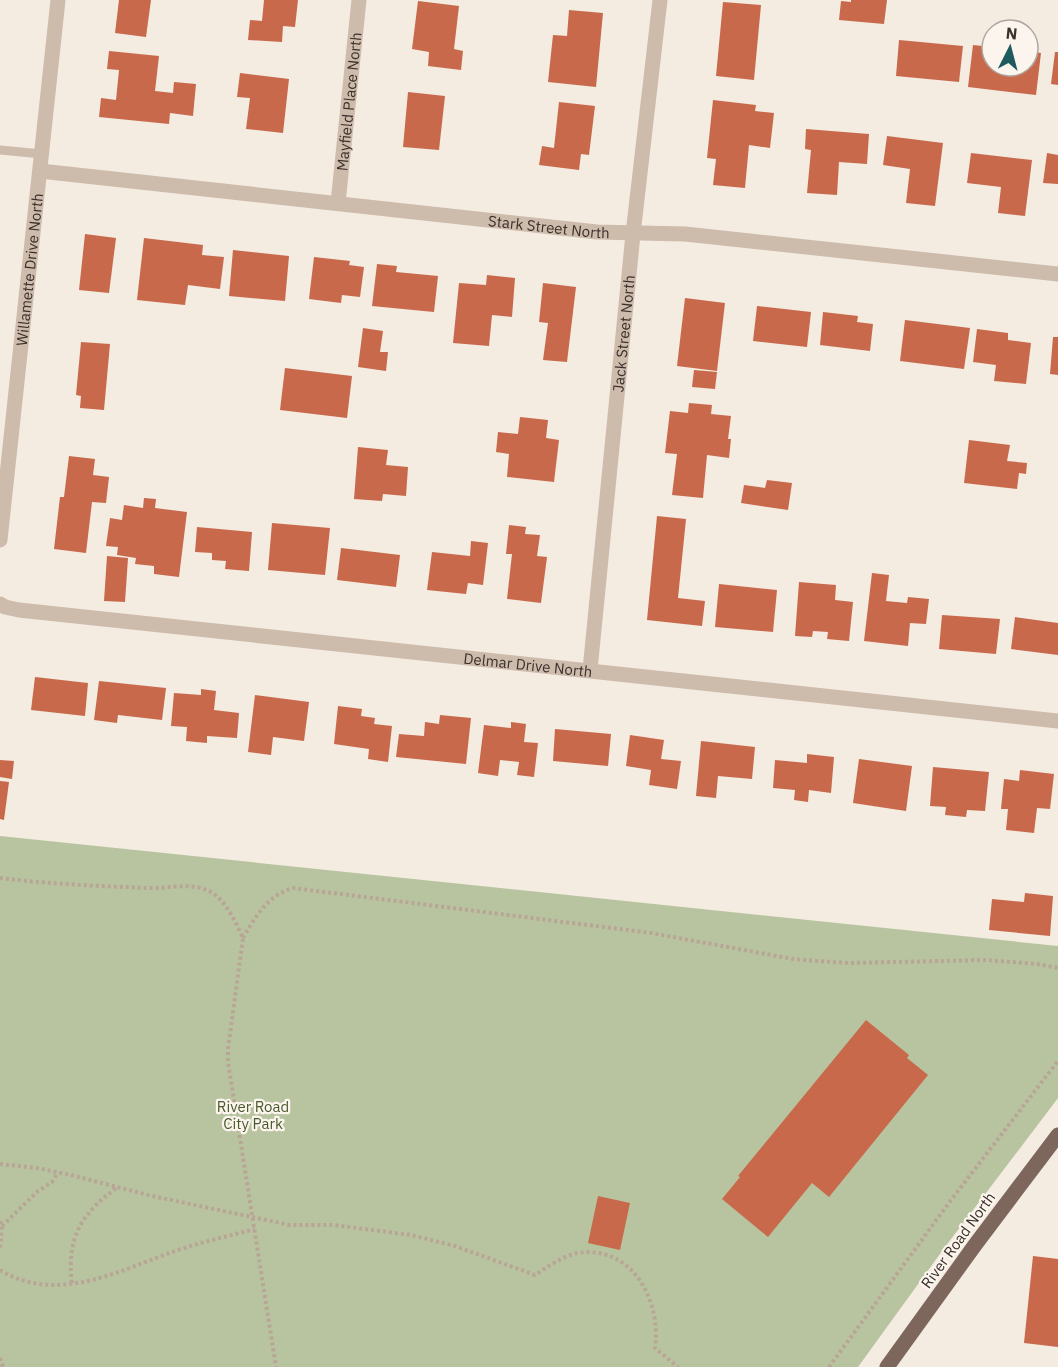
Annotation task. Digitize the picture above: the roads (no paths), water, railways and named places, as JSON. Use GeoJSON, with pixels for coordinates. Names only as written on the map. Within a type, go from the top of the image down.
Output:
{"type":"FeatureCollection","features":[{"type":"Feature","properties":{"kind":"main road","name":"River Road North"},"geometry":{"type":"LineString","coordinates":[[887,1367],[1058,1135]]}},
{"type":"Feature","properties":{"kind":"street","name":"Willamette Drive North"},"geometry":{"type":"LineString","coordinates":[[0,540],[58,0]]}},
{"type":"Feature","properties":{"kind":"street","name":"Mayfield Place North"},"geometry":{"type":"LineString","coordinates":[[338,203],[359,0]]}},
{"type":"Feature","properties":{"kind":"street","name":"Jack Street North"},"geometry":{"type":"LineString","coordinates":[[590,670],[633,234],[660,0]]}},
{"type":"Feature","properties":{"kind":"street","name":"Stark Street North"},"geometry":{"type":"LineString","coordinates":[[40,171],[597,232],[685,234],[1058,274]]}},
{"type":"Feature","properties":{"kind":"street","name":"Delmar Drive North"},"geometry":{"type":"LineString","coordinates":[[0,604],[5,608],[19,610],[1058,721]]}},
{"type":"Feature","properties":{"kind":"lane"},"geometry":{"type":"LineString","coordinates":[[0,150],[42,154]]}},
{"type":"Feature","properties":{"kind":"park label","name":"River Road City Park"},"geometry":{"type":"Point","coordinates":[253,1114]}}]}
